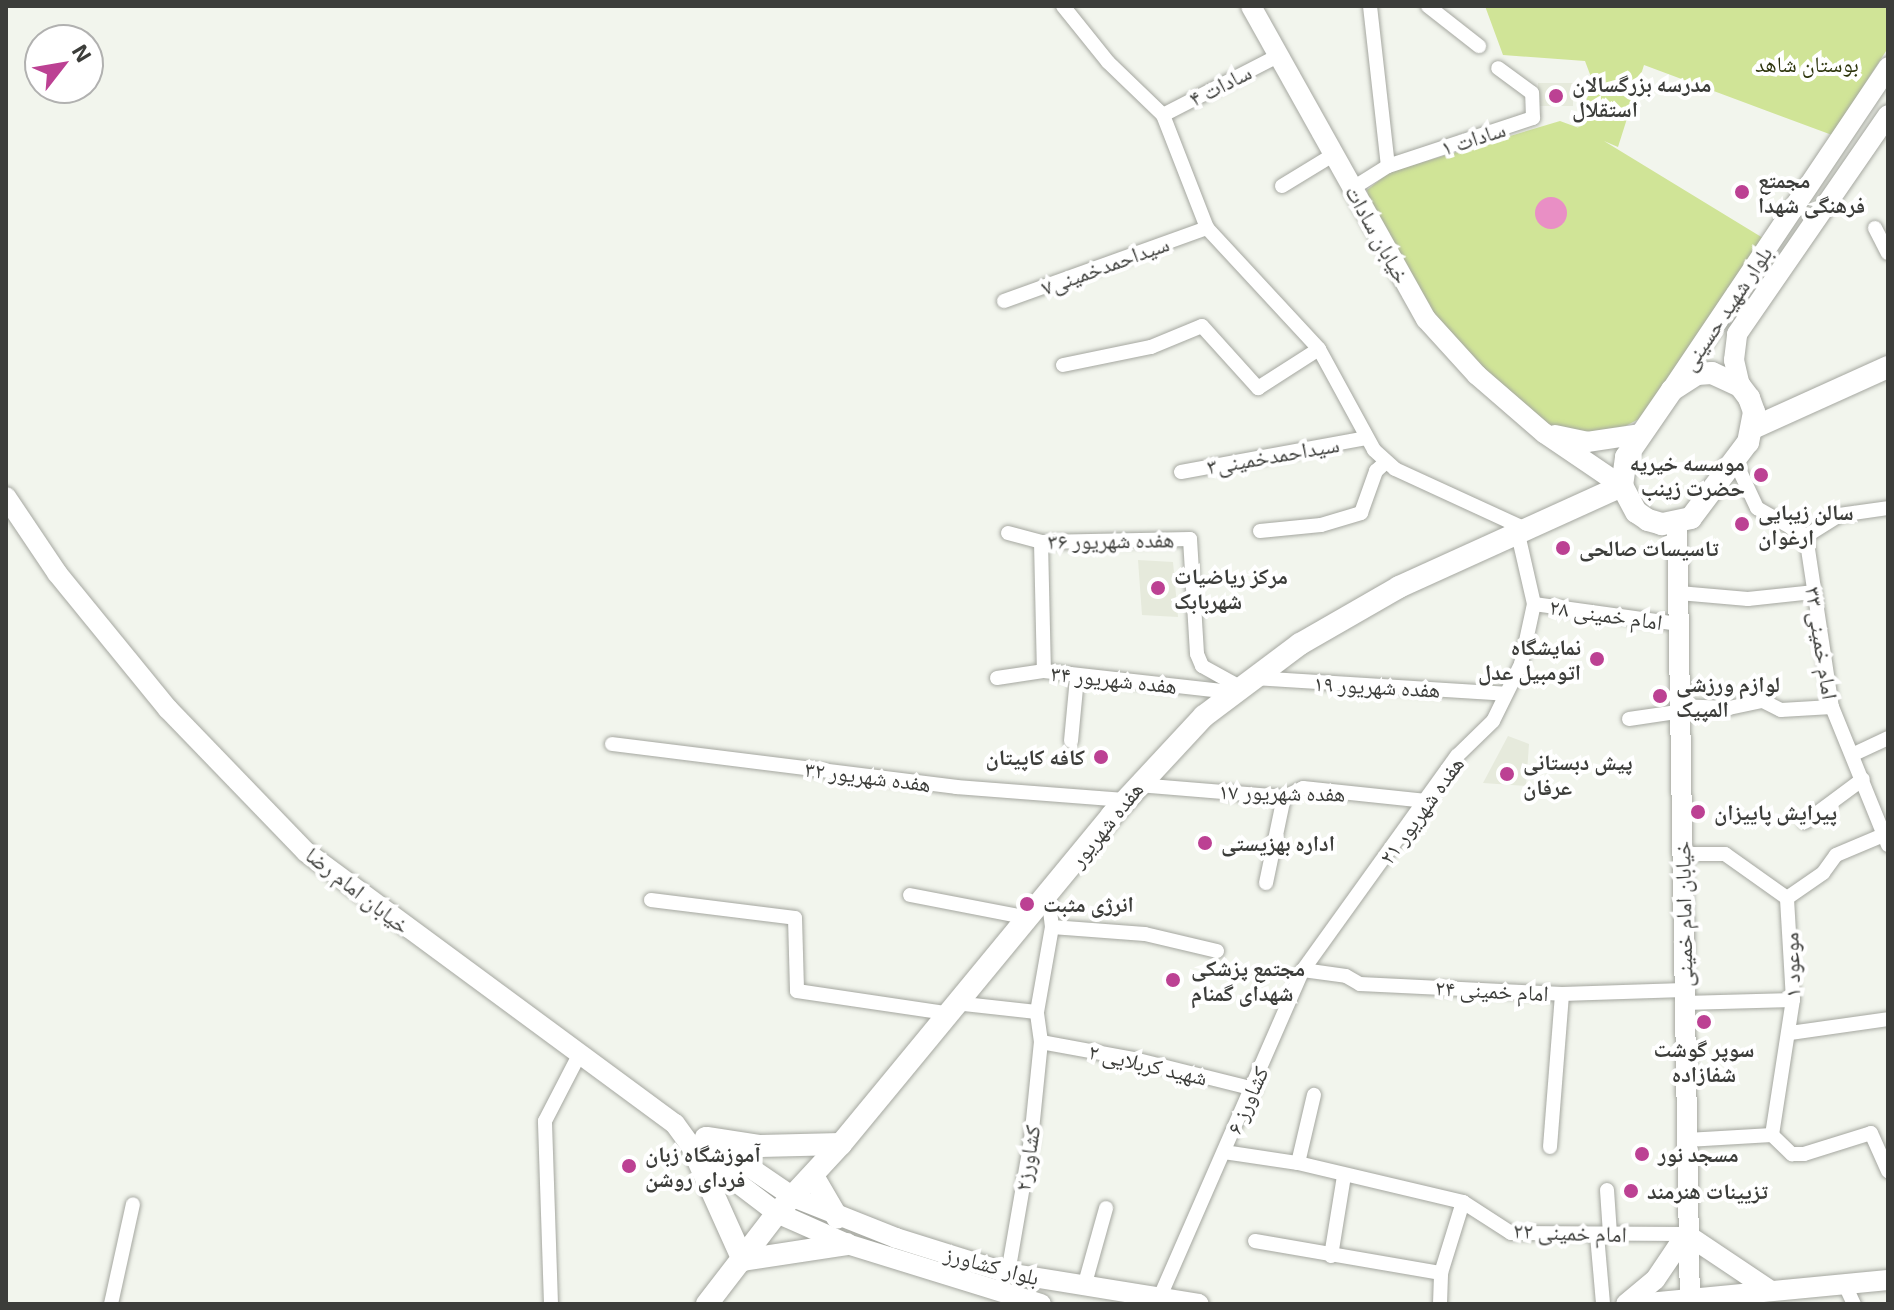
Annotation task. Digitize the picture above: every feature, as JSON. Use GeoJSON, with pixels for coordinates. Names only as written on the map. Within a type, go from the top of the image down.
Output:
{"type":"FeatureCollection","features":[{"type":"Feature","properties":{"kind":"main road","name":"خیابان سادات"},"geometry":{"type":"LineString","coordinates":[[1251,6],[1426,319],[1477,375],[1544,433],[1622,486]]}},
{"type":"Feature","properties":{"kind":"main road","name":"بلوار شهید حسینی"},"geometry":{"type":"LineString","coordinates":[[1672,390],[1715,320],[1888,67]]}},
{"type":"Feature","properties":{"kind":"main road","name":"بلوار شهید حسینی"},"geometry":{"type":"LineString","coordinates":[[1740,386],[1734,360],[1737,334],[1888,115]]}},
{"type":"Feature","properties":{"kind":"main road"},"geometry":{"type":"LineString","coordinates":[[1715,320],[1724,331],[1737,334]]}},
{"type":"Feature","properties":{"kind":"main road"},"geometry":{"type":"LineString","coordinates":[[1753,428],[1888,367]]}},
{"type":"Feature","properties":{"kind":"main road"},"geometry":{"type":"LineString","coordinates":[[1712,373],[1740,386],[1754,412],[1753,428],[1736,463],[1702,509],[1677,523],[1662,524],[1636,512],[1622,486],[1626,457],[1672,390],[1697,374],[1712,373]]}},
{"type":"Feature","properties":{"kind":"main road"},"geometry":{"type":"LineString","coordinates":[[1544,433],[1587,442],[1641,434]]}},
{"type":"Feature","properties":{"kind":"main road","name":"هفده شهریور"},"geometry":{"type":"LineString","coordinates":[[707,1304],[785,1205],[841,1144],[1131,792],[1240,685],[1399,587],[1520,529],[1622,486]]}},
{"type":"Feature","properties":{"kind":"main road","name":"خیابان امام رضا"},"geometry":{"type":"LineString","coordinates":[[6,497],[57,573],[168,709],[306,852],[578,1057],[785,1205]]}},
{"type":"Feature","properties":{"kind":"main road","name":"خیابان امام خمینی"},"geometry":{"type":"LineString","coordinates":[[1677,523],[1677,709],[1689,1303]]}},
{"type":"Feature","properties":{"kind":"main road"},"geometry":{"type":"LineString","coordinates":[[813,1176],[840,1230],[743,1260],[700,1143],[760,1146],[841,1144]]}},
{"type":"Feature","properties":{"kind":"main road","name":"بلوار کشاورز"},"geometry":{"type":"LineString","coordinates":[[785,1205],[840,1230],[1041,1304]]}},
{"type":"Feature","properties":{"kind":"main road","name":"بلوار کشاورز"},"geometry":{"type":"LineString","coordinates":[[840,1230],[1008,1273],[1199,1304]]}},
{"type":"Feature","properties":{"kind":"main road"},"geometry":{"type":"LineString","coordinates":[[1626,1304],[1655,1280],[1686,1234],[1774,1289]]}},
{"type":"Feature","properties":{"kind":"main road"},"geometry":{"type":"LineString","coordinates":[[1638,1304],[1689,1303],[1774,1289],[1849,1295],[1888,1280]]}},
{"type":"Feature","properties":{"kind":"main road"},"geometry":{"type":"LineString","coordinates":[[1751,1304],[1774,1289]]}},
{"type":"Feature","properties":{"kind":"street"},"geometry":{"type":"LineString","coordinates":[[1063,6],[1108,62],[1163,115],[1207,228],[1319,349],[1366,438],[1386,462],[1520,529]]}},
{"type":"Feature","properties":{"kind":"street"},"geometry":{"type":"LineString","coordinates":[[1370,6],[1388,166]]}},
{"type":"Feature","properties":{"kind":"street"},"geometry":{"type":"LineString","coordinates":[[1428,6],[1479,46]]}},
{"type":"Feature","properties":{"kind":"street","name":"سادات ۴"},"geometry":{"type":"LineString","coordinates":[[1163,115],[1278,56]]}},
{"type":"Feature","properties":{"kind":"street","name":"سادات ۱"},"geometry":{"type":"LineString","coordinates":[[1353,188],[1388,166],[1533,118],[1532,93],[1498,68]]}},
{"type":"Feature","properties":{"kind":"street"},"geometry":{"type":"LineString","coordinates":[[1282,186],[1333,155]]}},
{"type":"Feature","properties":{"kind":"street","name":"سیداحمدخمینی۷"},"geometry":{"type":"LineString","coordinates":[[1004,301],[1207,228]]}},
{"type":"Feature","properties":{"kind":"street"},"geometry":{"type":"LineString","coordinates":[[1875,228],[1888,253]]}},
{"type":"Feature","properties":{"kind":"street"},"geometry":{"type":"LineString","coordinates":[[1063,365],[1151,347],[1202,326],[1258,388],[1319,349]]}},
{"type":"Feature","properties":{"kind":"street","name":"سیداحمدخمینی۳"},"geometry":{"type":"LineString","coordinates":[[1181,472],[1366,438]]}},
{"type":"Feature","properties":{"kind":"street"},"geometry":{"type":"LineString","coordinates":[[1260,531],[1321,525],[1361,513],[1376,471],[1386,462]]}},
{"type":"Feature","properties":{"kind":"street"},"geometry":{"type":"LineString","coordinates":[[1736,463],[1757,508],[1806,536],[1839,515],[1888,508]]}},
{"type":"Feature","properties":{"kind":"street","name":"هفده شهریور ۲۱"},"geometry":{"type":"LineString","coordinates":[[1349,910],[1457,756],[1493,721],[1521,664],[1534,604],[1520,529]]}},
{"type":"Feature","properties":{"kind":"street","name":"هفده شهریور ۳۶"},"geometry":{"type":"LineString","coordinates":[[1008,533],[1041,542],[1190,539],[1197,654],[1202,666],[1240,685]]}},
{"type":"Feature","properties":{"kind":"street","name":"امام خمینی ۳۳"},"geometry":{"type":"LineString","coordinates":[[1806,536],[1832,707],[1886,837]]}},
{"type":"Feature","properties":{"kind":"street"},"geometry":{"type":"LineString","coordinates":[[1041,542],[1044,671]]}},
{"type":"Feature","properties":{"kind":"street"},"geometry":{"type":"LineString","coordinates":[[1679,593],[1748,599],[1813,592]]}},
{"type":"Feature","properties":{"kind":"street","name":"امام خمینی ۲۸"},"geometry":{"type":"LineString","coordinates":[[1534,604],[1678,624]]}},
{"type":"Feature","properties":{"kind":"street","name":"هفده شهریور ۳۴"},"geometry":{"type":"LineString","coordinates":[[997,678],[1044,671],[1077,677],[1240,685]]}},
{"type":"Feature","properties":{"kind":"street"},"geometry":{"type":"LineString","coordinates":[[1071,741],[1077,677]]}},
{"type":"Feature","properties":{"kind":"street","name":"هفده شهریور ۱۹"},"geometry":{"type":"LineString","coordinates":[[1240,685],[1505,694]]}},
{"type":"Feature","properties":{"kind":"street"},"geometry":{"type":"LineString","coordinates":[[1629,719],[1677,709],[1729,708],[1763,701],[1781,710],[1832,707]]}},
{"type":"Feature","properties":{"kind":"street"},"geometry":{"type":"LineString","coordinates":[[1854,754],[1888,738]]}},
{"type":"Feature","properties":{"kind":"street","name":"هفده شهریور ۳۲"},"geometry":{"type":"LineString","coordinates":[[612,744],[956,787],[1131,792]]}},
{"type":"Feature","properties":{"kind":"street"},"geometry":{"type":"LineString","coordinates":[[1805,822],[1863,779]]}},
{"type":"Feature","properties":{"kind":"street","name":"هفده شهریور ۱۷"},"geometry":{"type":"LineString","coordinates":[[1131,792],[1284,797],[1303,788],[1426,801]]}},
{"type":"Feature","properties":{"kind":"street"},"geometry":{"type":"LineString","coordinates":[[1266,883],[1284,797]]}},
{"type":"Feature","properties":{"kind":"street"},"geometry":{"type":"LineString","coordinates":[[1682,854],[1725,854],[1787,898],[1823,873],[1836,855],[1886,837]]}},
{"type":"Feature","properties":{"kind":"street"},"geometry":{"type":"LineString","coordinates":[[910,895],[1030,918]]}},
{"type":"Feature","properties":{"kind":"street","name":"کشاورز۲"},"geometry":{"type":"LineString","coordinates":[[1008,1273],[1031,1140],[1041,1042],[1037,1012],[1052,927],[1048,896]]}},
{"type":"Feature","properties":{"kind":"street","name":"موعود ۱"},"geometry":{"type":"LineString","coordinates":[[1772,1135],[1793,1000],[1787,898]]}},
{"type":"Feature","properties":{"kind":"street"},"geometry":{"type":"LineString","coordinates":[[651,900],[795,918],[797,991],[951,1008],[1037,1012]]}},
{"type":"Feature","properties":{"kind":"street","name":"کشاورز ۶"},"geometry":{"type":"LineString","coordinates":[[1159,1299],[1254,1089],[1303,970],[1349,910]]}},
{"type":"Feature","properties":{"kind":"street"},"geometry":{"type":"LineString","coordinates":[[1052,927],[1145,934],[1217,951]]}},
{"type":"Feature","properties":{"kind":"street","name":"امام خمینی ۲۴"},"geometry":{"type":"LineString","coordinates":[[1303,970],[1346,976],[1360,984],[1562,994],[1793,1000]]}},
{"type":"Feature","properties":{"kind":"street"},"geometry":{"type":"LineString","coordinates":[[1550,1147],[1562,994]]}},
{"type":"Feature","properties":{"kind":"street"},"geometry":{"type":"LineString","coordinates":[[1790,1033],[1888,1019]]}},
{"type":"Feature","properties":{"kind":"street","name":"شهید کربلایی ۲"},"geometry":{"type":"LineString","coordinates":[[1041,1042],[1134,1059],[1254,1089]]}},
{"type":"Feature","properties":{"kind":"street"},"geometry":{"type":"LineString","coordinates":[[551,1304],[545,1121],[578,1057]]}},
{"type":"Feature","properties":{"kind":"street"},"geometry":{"type":"LineString","coordinates":[[1298,1163],[1314,1095]]}},
{"type":"Feature","properties":{"kind":"street"},"geometry":{"type":"LineString","coordinates":[[1687,1140],[1772,1135],[1792,1154],[1804,1154],[1871,1133],[1888,1171]]}},
{"type":"Feature","properties":{"kind":"street"},"geometry":{"type":"LineString","coordinates":[[1224,1152],[1298,1163],[1463,1202],[1441,1273],[1440,1304]]}},
{"type":"Feature","properties":{"kind":"street"},"geometry":{"type":"LineString","coordinates":[[1331,1256],[1344,1176]]}},
{"type":"Feature","properties":{"kind":"street"},"geometry":{"type":"LineString","coordinates":[[1603,1304],[1607,1190]]}},
{"type":"Feature","properties":{"kind":"street","name":"امام خمینی ۲۲"},"geometry":{"type":"LineString","coordinates":[[1463,1202],[1511,1233],[1686,1234]]}},
{"type":"Feature","properties":{"kind":"street"},"geometry":{"type":"LineString","coordinates":[[111,1304],[133,1204]]}},
{"type":"Feature","properties":{"kind":"street"},"geometry":{"type":"LineString","coordinates":[[1084,1287],[1106,1208]]}},
{"type":"Feature","properties":{"kind":"street"},"geometry":{"type":"LineString","coordinates":[[1255,1241],[1441,1273]]}},
{"type":"Feature","properties":{"kind":"shaded area","name":"مدرسه بزرگسالان استقلال"},"geometry":{"type":"Polygon","coordinates":[[[1538,83],[1573,83],[1573,106],[1538,106],[1538,83]]]}},
{"type":"Feature","properties":{"kind":"shaded area"},"geometry":{"type":"Polygon","coordinates":[[[1551,197],[1563,201],[1567,213],[1563,225],[1551,229],[1539,225],[1535,213],[1539,201],[1551,197]]]}},
{"type":"Feature","properties":{"kind":"shaded area","name":"مرکز ریاضیات شهربابک"},"geometry":{"type":"Polygon","coordinates":[[[1138,560],[1173,562],[1178,617],[1142,615],[1138,560]]]}},
{"type":"Feature","properties":{"kind":"shaded area"},"geometry":{"type":"Polygon","coordinates":[[[1508,736],[1529,744],[1526,786],[1483,783],[1508,736]]]}},
{"type":"Feature","properties":{"kind":"green space","name":"بوستان شاهد"},"geometry":{"type":"Polygon","coordinates":[[[1485,6],[1888,6],[1888,48],[1832,135],[1644,65],[1618,147],[1604,141],[1763,238],[1639,419],[1608,435],[1546,426],[1477,368],[1429,313],[1371,207],[1367,190],[1390,172],[1560,121],[1579,128],[1573,124],[1594,85],[1585,61],[1503,55],[1485,6]]]}},
{"type":"Feature","properties":{"kind":"place","name":"مدرسه بزرگسالان استقلال"},"geometry":{"type":"Point","coordinates":[1556,96]}},
{"type":"Feature","properties":{"kind":"place","name":"مجمتع فرهنگی شهدا"},"geometry":{"type":"Point","coordinates":[1742,192]}},
{"type":"Feature","properties":{"kind":"place","name":"موسسه خیریه حضرت زینب"},"geometry":{"type":"Point","coordinates":[1761,475]}},
{"type":"Feature","properties":{"kind":"place","name":"سالن زیبایی ارغوان"},"geometry":{"type":"Point","coordinates":[1742,524]}},
{"type":"Feature","properties":{"kind":"place","name":"تاسیسات صالحی"},"geometry":{"type":"Point","coordinates":[1563,548]}},
{"type":"Feature","properties":{"kind":"place","name":"مرکز ریاضیات شهربابک"},"geometry":{"type":"Point","coordinates":[1158,588]}},
{"type":"Feature","properties":{"kind":"place","name":"نمایشگاه اتومبیل عدل"},"geometry":{"type":"Point","coordinates":[1597,659]}},
{"type":"Feature","properties":{"kind":"place","name":"لوازم ورزشی المپیک"},"geometry":{"type":"Point","coordinates":[1660,696]}},
{"type":"Feature","properties":{"kind":"place","name":"کافه کاپیتان"},"geometry":{"type":"Point","coordinates":[1101,757]}},
{"type":"Feature","properties":{"kind":"place","name":"پیش دبستانی عرفان"},"geometry":{"type":"Point","coordinates":[1507,774]}},
{"type":"Feature","properties":{"kind":"place","name":"پیرایش پاییزان"},"geometry":{"type":"Point","coordinates":[1698,812]}},
{"type":"Feature","properties":{"kind":"place","name":"اداره بهزیستی"},"geometry":{"type":"Point","coordinates":[1205,843]}},
{"type":"Feature","properties":{"kind":"place","name":"انرژی مثبت"},"geometry":{"type":"Point","coordinates":[1027,904]}},
{"type":"Feature","properties":{"kind":"place","name":"مجتمع پزشکی شهدای گمنام"},"geometry":{"type":"Point","coordinates":[1173,980]}},
{"type":"Feature","properties":{"kind":"place","name":"سوپر گوشت شفازاده"},"geometry":{"type":"Point","coordinates":[1704,1022]}},
{"type":"Feature","properties":{"kind":"place","name":"مسجد نور"},"geometry":{"type":"Point","coordinates":[1642,1154]}},
{"type":"Feature","properties":{"kind":"place","name":"آموزشگاه زبان فردای روشن"},"geometry":{"type":"Point","coordinates":[629,1166]}},
{"type":"Feature","properties":{"kind":"place","name":"تزیینات هنرمند"},"geometry":{"type":"Point","coordinates":[1631,1191]}}]}
